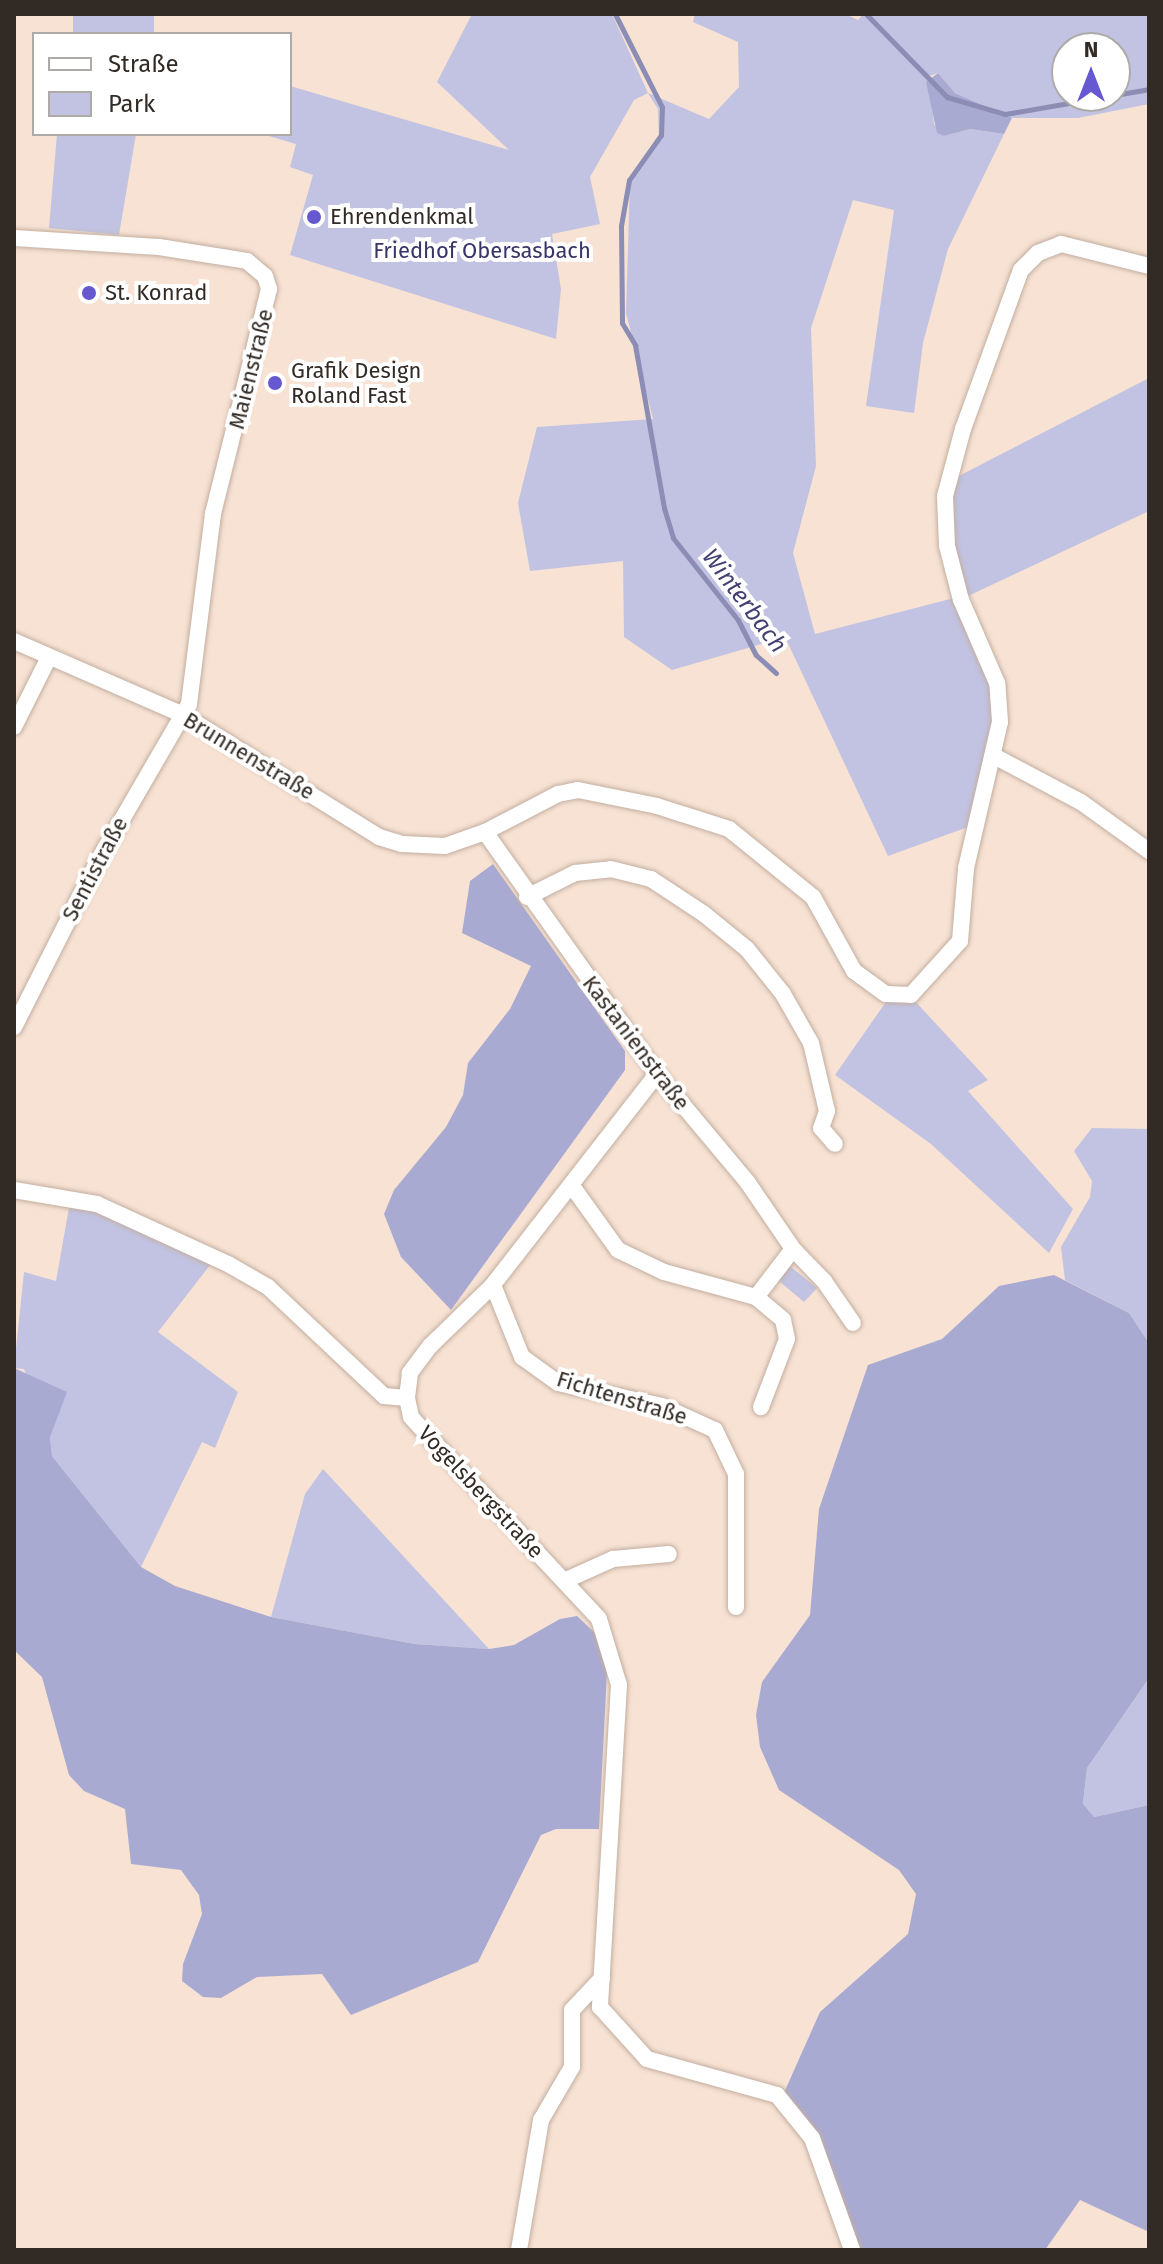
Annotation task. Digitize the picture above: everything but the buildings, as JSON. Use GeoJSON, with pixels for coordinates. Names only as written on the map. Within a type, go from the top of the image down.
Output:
{"type":"FeatureCollection","features":[{"type":"Feature","properties":{"kind":"street","name":"Maienstraße"},"geometry":{"type":"LineString","coordinates":[[14,238],[203,254],[247,261],[265,276],[268,301],[213,514],[192,691],[183,715]]}},
{"type":"Feature","properties":{"kind":"street"},"geometry":{"type":"LineString","coordinates":[[485,832],[558,794],[578,790],[646,803],[729,829],[813,897],[854,971],[886,994],[911,995],[960,941],[966,868],[1000,722],[997,683],[961,600],[944,519],[945,496],[963,429],[1021,270],[1038,253],[1061,244],[1149,266]]}},
{"type":"Feature","properties":{"kind":"street","name":"Brunnenstraße"},"geometry":{"type":"LineString","coordinates":[[14,641],[183,715],[379,837],[402,844],[445,846],[485,832]]}},
{"type":"Feature","properties":{"kind":"street"},"geometry":{"type":"LineString","coordinates":[[14,727],[49,657]]}},
{"type":"Feature","properties":{"kind":"street","name":"Sentistraße"},"geometry":{"type":"LineString","coordinates":[[14,1027],[98,861],[183,715]]}},
{"type":"Feature","properties":{"kind":"street"},"geometry":{"type":"LineString","coordinates":[[994,756],[1081,802],[1149,851]]}},
{"type":"Feature","properties":{"kind":"street","name":"Kastanienstraße"},"geometry":{"type":"LineString","coordinates":[[485,832],[527,897],[657,1074],[748,1183],[793,1249],[824,1281],[853,1323]]}},
{"type":"Feature","properties":{"kind":"street"},"geometry":{"type":"LineString","coordinates":[[527,897],[575,873],[611,869],[651,879],[704,914],[747,949],[790,1006],[811,1043],[827,1111],[821,1128],[835,1144]]}},
{"type":"Feature","properties":{"kind":"street"},"geometry":{"type":"LineString","coordinates":[[14,1190],[97,1204],[228,1264],[268,1287],[384,1396],[407,1398],[410,1373],[430,1346],[493,1285],[657,1074]]}},
{"type":"Feature","properties":{"kind":"street"},"geometry":{"type":"LineString","coordinates":[[572,1186],[618,1250],[664,1272],[756,1297],[783,1320],[787,1339],[761,1407]]}},
{"type":"Feature","properties":{"kind":"street"},"geometry":{"type":"LineString","coordinates":[[756,1297],[793,1249]]}},
{"type":"Feature","properties":{"kind":"street","name":"Fichtenstraße"},"geometry":{"type":"LineString","coordinates":[[493,1285],[522,1357],[558,1383],[662,1406],[715,1430],[736,1474],[736,1607]]}},
{"type":"Feature","properties":{"kind":"street","name":"Vogelsbergstraße"},"geometry":{"type":"LineString","coordinates":[[407,1398],[411,1417],[599,1619],[619,1685],[600,2007],[647,2059],[777,2095],[812,2138],[852,2250]]}},
{"type":"Feature","properties":{"kind":"street"},"geometry":{"type":"LineString","coordinates":[[564,1581],[613,1559],[669,1554]]}},
{"type":"Feature","properties":{"kind":"street"},"geometry":{"type":"LineString","coordinates":[[519,2250],[541,2120],[572,2067],[572,2010],[602,1978]]}},
{"type":"Feature","properties":{"kind":"green space"},"geometry":{"type":"Polygon","coordinates":[[[73,14],[154,14],[154,32],[73,32],[73,14]]]}},
{"type":"Feature","properties":{"kind":"green space","name":"Friedhof Obersasbach"},"geometry":{"type":"Polygon","coordinates":[[[472,14],[612,14],[648,93],[634,100],[590,177],[600,224],[552,234],[561,289],[556,339],[290,255],[313,175],[290,167],[296,144],[269,136],[292,136],[292,87],[509,150],[437,82],[472,14]]]}},
{"type":"Feature","properties":{"kind":"green space"},"geometry":{"type":"Polygon","coordinates":[[[695,14],[845,14],[858,20],[863,14],[1149,14],[1149,104],[1131,108],[1131,32],[1051,32],[1051,112],[1108,112],[1078,118],[1012,118],[955,93],[938,73],[929,76],[934,124],[944,136],[970,129],[1004,134],[948,249],[923,343],[914,413],[866,406],[894,210],[853,200],[811,328],[816,466],[793,553],[815,634],[954,598],[992,686],[996,721],[968,827],[888,856],[785,637],[672,670],[624,637],[623,561],[530,571],[518,503],[537,427],[653,419],[626,313],[630,180],[659,136],[658,109],[648,93],[709,119],[739,87],[738,42],[693,22],[695,14]]]}},
{"type":"Feature","properties":{"kind":"green space"},"geometry":{"type":"Polygon","coordinates":[[[57,136],[136,136],[119,235],[49,228],[57,136]]]}},
{"type":"Feature","properties":{"kind":"green space"},"geometry":{"type":"Polygon","coordinates":[[[1149,378],[1149,511],[966,597],[949,522],[955,478],[1149,378]]]}},
{"type":"Feature","properties":{"kind":"green space"},"geometry":{"type":"Polygon","coordinates":[[[888,999],[914,1000],[988,1080],[968,1091],[1073,1209],[1049,1253],[931,1144],[835,1075],[888,999]]]}},
{"type":"Feature","properties":{"kind":"green space"},"geometry":{"type":"Polygon","coordinates":[[[1092,1128],[1149,1129],[1149,1343],[1129,1313],[1065,1280],[1061,1247],[1090,1197],[1092,1181],[1074,1151],[1092,1128]]]}},
{"type":"Feature","properties":{"kind":"green space"},"geometry":{"type":"Polygon","coordinates":[[[70,1202],[112,1215],[214,1260],[158,1332],[238,1392],[215,1448],[202,1442],[141,1567],[52,1456],[50,1437],[24,1369],[14,1368],[24,1272],[56,1281],[70,1202]]]}},
{"type":"Feature","properties":{"kind":"green space"},"geometry":{"type":"Polygon","coordinates":[[[786,1263],[817,1288],[804,1302],[779,1281],[786,1263]]]}},
{"type":"Feature","properties":{"kind":"green space"},"geometry":{"type":"Polygon","coordinates":[[[323,1469],[489,1649],[415,1644],[271,1617],[305,1494],[323,1469]]]}},
{"type":"Feature","properties":{"kind":"green space"},"geometry":{"type":"Polygon","coordinates":[[[1149,1678],[1149,1805],[1094,1817],[1083,1805],[1087,1768],[1149,1678]]]}},
{"type":"Feature","properties":{"kind":"shaded area"},"geometry":{"type":"Polygon","coordinates":[[[938,73],[955,93],[1012,118],[1004,134],[970,129],[944,136],[937,133],[926,82],[938,73]]]}},
{"type":"Feature","properties":{"kind":"shaded area"},"geometry":{"type":"Polygon","coordinates":[[[493,864],[625,1051],[625,1070],[451,1310],[401,1257],[384,1214],[394,1190],[446,1127],[463,1095],[468,1063],[510,1009],[531,966],[462,933],[470,881],[493,864]]]}},
{"type":"Feature","properties":{"kind":"shaded area"},"geometry":{"type":"Polygon","coordinates":[[[1054,1275],[1129,1313],[1149,1343],[1149,1678],[1087,1768],[1083,1804],[1094,1817],[1149,1805],[1149,2232],[1080,2200],[1045,2250],[850,2250],[814,2128],[783,2095],[820,2012],[908,1934],[916,1894],[899,1870],[779,1790],[760,1747],[756,1715],[762,1682],[810,1615],[819,1509],[868,1365],[942,1339],[999,1286],[1054,1275]]]}},
{"type":"Feature","properties":{"kind":"shaded area"},"geometry":{"type":"Polygon","coordinates":[[[14,1368],[67,1392],[50,1437],[52,1456],[141,1567],[175,1586],[271,1617],[415,1644],[489,1649],[514,1645],[560,1619],[577,1616],[596,1634],[607,1672],[599,1829],[556,1829],[541,1835],[478,1962],[351,2015],[322,1974],[257,1977],[221,1998],[203,1997],[182,1981],[183,1964],[202,1914],[199,1895],[181,1870],[131,1864],[125,1809],[84,1791],[69,1775],[42,1677],[14,1650],[14,1368]]]}},
{"type":"Feature","properties":{"kind":"waterway","name":"Winterbach"},"geometry":{"type":"LineString","coordinates":[[615,14],[662,107],[661,135],[629,180],[621,226],[622,323],[635,345],[664,508],[673,538],[738,620],[756,655],[776,673]]}},
{"type":"Feature","properties":{"kind":"waterway"},"geometry":{"type":"LineString","coordinates":[[866,14],[947,97],[1005,114],[1051,106]]}},
{"type":"Feature","properties":{"kind":"waterway"},"geometry":{"type":"LineString","coordinates":[[1131,92],[1149,89]]}},
{"type":"Feature","properties":{"kind":"place","name":"Ehrendenkmal"},"geometry":{"type":"Point","coordinates":[314,217]}},
{"type":"Feature","properties":{"kind":"place","name":"St. Konrad"},"geometry":{"type":"Point","coordinates":[89,293]}},
{"type":"Feature","properties":{"kind":"place","name":"Grafik Design Roland Fast"},"geometry":{"type":"Point","coordinates":[275,383]}}]}
